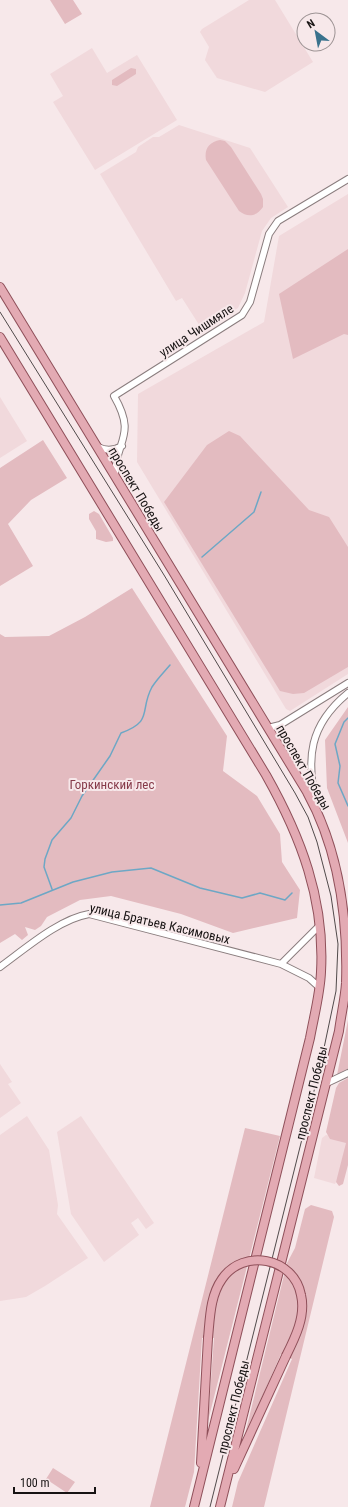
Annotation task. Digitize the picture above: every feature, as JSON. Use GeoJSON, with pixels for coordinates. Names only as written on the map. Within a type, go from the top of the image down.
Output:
{"type":"FeatureCollection","features":[{"type":"Feature","properties":{"kind":"main road","name":"проспект Победы"},"geometry":{"type":"LineString","coordinates":[[0,287],[317,810],[335,863],[342,892],[348,955],[346,984],[339,1031],[227,1484],[220,1507]]}},
{"type":"Feature","properties":{"kind":"main road","name":"проспект Победы"},"geometry":{"type":"LineString","coordinates":[[0,337],[283,805],[304,854],[315,895],[319,926],[321,971],[320,987],[308,1046],[194,1507]]}},
{"type":"Feature","properties":{"kind":"main road"},"geometry":{"type":"LineString","coordinates":[[201,1480],[203,1410],[208,1338],[213,1299],[222,1279],[238,1264],[256,1260],[273,1261],[291,1275],[296,1281],[301,1295],[302,1312],[296,1334],[227,1484]]}},
{"type":"Feature","properties":{"kind":"street","name":"улица Чишмяле"},"geometry":{"type":"LineString","coordinates":[[115,476],[117,460],[124,438],[125,421],[114,396],[242,315],[250,302],[269,234],[273,227],[278,222],[348,179]]}},
{"type":"Feature","properties":{"kind":"street"},"geometry":{"type":"LineString","coordinates":[[98,447],[104,450],[113,450],[122,446]]}},
{"type":"Feature","properties":{"kind":"street"},"geometry":{"type":"LineString","coordinates":[[268,728],[280,725],[348,683]]}},
{"type":"Feature","properties":{"kind":"street"},"geometry":{"type":"LineString","coordinates":[[317,810],[310,770],[312,751],[317,731],[328,712],[348,693]]}},
{"type":"Feature","properties":{"kind":"street","name":"улица Братьев Касимовых"},"geometry":{"type":"LineString","coordinates":[[0,967],[64,923],[76,916],[89,914],[281,964],[309,978],[320,987]]}},
{"type":"Feature","properties":{"kind":"street"},"geometry":{"type":"LineString","coordinates":[[281,964],[301,946],[319,926]]}},
{"type":"Feature","properties":{"kind":"street"},"geometry":{"type":"LineString","coordinates":[[327,1083],[348,1073]]}},
{"type":"Feature","properties":{"kind":"shaded area"},"geometry":{"type":"Polygon","coordinates":[[[249,0],[275,0],[296,34],[296,52],[307,52],[313,62],[265,92],[217,78],[205,60],[209,47],[200,32],[202,29],[249,0]]]}},
{"type":"Feature","properties":{"kind":"shaded area"},"geometry":{"type":"Polygon","coordinates":[[[92,48],[107,73],[137,55],[177,120],[95,170],[53,102],[63,96],[50,74],[92,48]]]}},
{"type":"Feature","properties":{"kind":"shaded area"},"geometry":{"type":"Polygon","coordinates":[[[179,125],[250,148],[288,207],[271,218],[262,231],[245,293],[238,308],[203,331],[182,298],[176,301],[100,174],[136,152],[138,147],[153,137],[159,137],[179,125]]]}},
{"type":"Feature","properties":{"kind":"shaded area"},"geometry":{"type":"Polygon","coordinates":[[[348,194],[348,674],[290,711],[286,709],[137,462],[138,394],[264,322],[279,236],[348,194]]]}},
{"type":"Feature","properties":{"kind":"shaded area"},"geometry":{"type":"Polygon","coordinates":[[[0,397],[27,441],[0,458],[0,397]]]}},
{"type":"Feature","properties":{"kind":"shaded area"},"geometry":{"type":"Polygon","coordinates":[[[0,1064],[12,1082],[8,1084],[21,1103],[0,1118],[0,1064]]]}},
{"type":"Feature","properties":{"kind":"shaded area"},"geometry":{"type":"Polygon","coordinates":[[[27,1116],[49,1150],[58,1205],[57,1214],[88,1258],[26,1297],[0,1301],[0,1135],[27,1116]]]}},
{"type":"Feature","properties":{"kind":"shaded area"},"geometry":{"type":"Polygon","coordinates":[[[81,1116],[154,1223],[146,1229],[138,1218],[131,1223],[139,1235],[104,1262],[71,1214],[57,1132],[81,1116]]]}},
{"type":"Feature","properties":{"kind":"shaded area"},"geometry":{"type":"Polygon","coordinates":[[[326,1135],[348,1139],[343,1167],[335,1184],[314,1178],[322,1138],[326,1135]]]}},
{"type":"Feature","properties":{"kind":"green space"},"geometry":{"type":"Polygon","coordinates":[[[50,0],[73,0],[82,14],[65,24],[50,0]]]}},
{"type":"Feature","properties":{"kind":"green space"},"geometry":{"type":"Polygon","coordinates":[[[131,68],[136,69],[136,74],[117,86],[112,85],[112,80],[131,68]]]}},
{"type":"Feature","properties":{"kind":"green space"},"geometry":{"type":"Polygon","coordinates":[[[220,140],[225,141],[231,147],[261,194],[263,199],[263,207],[255,214],[246,215],[239,211],[206,160],[207,149],[210,144],[220,140]]]}},
{"type":"Feature","properties":{"kind":"green space"},"geometry":{"type":"Polygon","coordinates":[[[348,249],[348,335],[344,334],[293,359],[279,294],[348,249]]]}},
{"type":"Feature","properties":{"kind":"green space"},"geometry":{"type":"Polygon","coordinates":[[[229,431],[240,436],[309,510],[329,517],[348,547],[348,667],[304,693],[293,694],[280,691],[164,502],[207,445],[229,431]]]}},
{"type":"Feature","properties":{"kind":"green space"},"geometry":{"type":"Polygon","coordinates":[[[43,440],[67,478],[31,500],[8,524],[33,566],[0,586],[0,468],[43,440]]]}},
{"type":"Feature","properties":{"kind":"green space"},"geometry":{"type":"Polygon","coordinates":[[[94,511],[99,514],[113,538],[113,541],[106,542],[96,539],[96,531],[89,519],[89,514],[94,511]]]}},
{"type":"Feature","properties":{"kind":"green space","name":"Горкинский лес"},"geometry":{"type":"Polygon","coordinates":[[[132,588],[227,736],[223,771],[257,796],[280,834],[282,862],[300,890],[297,918],[233,933],[181,914],[111,896],[80,900],[47,917],[41,926],[35,930],[25,927],[28,935],[22,940],[15,934],[0,943],[0,634],[5,637],[49,636],[85,617],[132,588]]]}},
{"type":"Feature","properties":{"kind":"green space"},"geometry":{"type":"Polygon","coordinates":[[[348,707],[348,843],[327,788],[325,740],[348,707]]]}},
{"type":"Feature","properties":{"kind":"green space"},"geometry":{"type":"Polygon","coordinates":[[[348,1020],[348,1070],[337,1075],[348,1020]]]}},
{"type":"Feature","properties":{"kind":"green space"},"geometry":{"type":"Polygon","coordinates":[[[348,1078],[348,1165],[343,1184],[339,1186],[336,1182],[346,1143],[330,1139],[326,1132],[336,1088],[339,1083],[348,1078]]]}},
{"type":"Feature","properties":{"kind":"green space"},"geometry":{"type":"Polygon","coordinates":[[[245,1128],[280,1136],[208,1421],[214,1338],[202,1338],[194,1472],[185,1507],[150,1507],[245,1128]]]}},
{"type":"Feature","properties":{"kind":"green space"},"geometry":{"type":"Polygon","coordinates":[[[311,1205],[332,1211],[334,1217],[264,1507],[232,1507],[238,1482],[292,1359],[281,1354],[244,1438],[287,1263],[295,1248],[305,1209],[311,1205]]]}},
{"type":"Feature","properties":{"kind":"green space"},"geometry":{"type":"Polygon","coordinates":[[[53,1468],[75,1482],[67,1493],[46,1479],[53,1468]]]}},
{"type":"Feature","properties":{"kind":"waterway"},"geometry":{"type":"LineString","coordinates":[[202,557],[254,512],[261,492]]}},
{"type":"Feature","properties":{"kind":"waterway"},"geometry":{"type":"LineString","coordinates":[[52,889],[44,867],[45,859],[52,840],[71,818],[82,796],[110,756],[121,733],[131,729],[142,720],[148,695],[152,687],[170,665]]}},
{"type":"Feature","properties":{"kind":"waterway"},"geometry":{"type":"LineString","coordinates":[[348,718],[344,722],[335,744],[340,766],[338,783],[348,806]]}},
{"type":"Feature","properties":{"kind":"waterway"},"geometry":{"type":"LineString","coordinates":[[0,905],[21,903],[73,882],[112,872],[151,868],[200,888],[242,898],[260,893],[285,900],[292,893]]}},
{"type":"Feature","properties":{"kind":"tram line"},"geometry":{"type":"LineString","coordinates":[[0,312],[164,575],[295,793],[308,817],[317,842],[331,896],[338,944],[336,991],[320,1067],[210,1507]]}}]}
